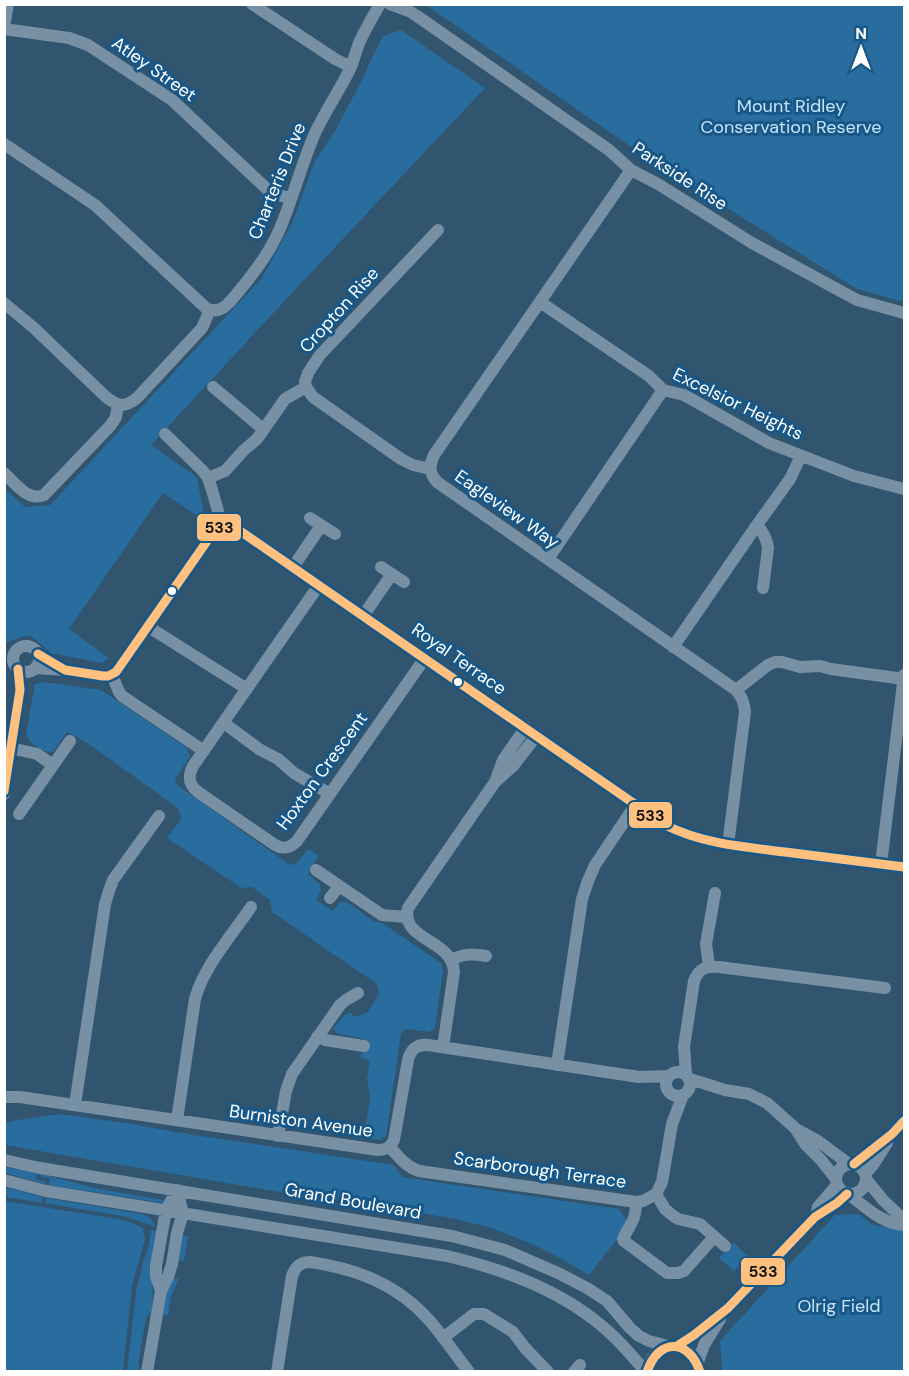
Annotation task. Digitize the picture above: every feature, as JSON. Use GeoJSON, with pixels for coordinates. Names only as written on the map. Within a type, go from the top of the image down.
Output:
{"type":"FeatureCollection","features":[{"type":"Feature","properties":{"kind":"street"},"geometry":{"type":"LineString","coordinates":[[4,28],[8,4]]}},
{"type":"Feature","properties":{"kind":"street"},"geometry":{"type":"LineString","coordinates":[[252,4],[335,59],[351,67]]}},
{"type":"Feature","properties":{"kind":"street","name":"Charteris Drive"},"geometry":{"type":"LineString","coordinates":[[210,310],[218,311],[224,308],[258,269],[272,245],[312,141],[351,67],[359,42],[380,4]]}},
{"type":"Feature","properties":{"kind":"street","name":"Parkside Rise"},"geometry":{"type":"LineString","coordinates":[[390,4],[417,16],[609,150],[631,170],[658,184],[752,243],[857,300],[904,313]]}},
{"type":"Feature","properties":{"kind":"street","name":"Atley Street"},"geometry":{"type":"LineString","coordinates":[[4,28],[69,38],[88,45],[172,100],[268,190],[291,199]]}},
{"type":"Feature","properties":{"kind":"street"},"geometry":{"type":"LineString","coordinates":[[4,144],[95,205],[210,310],[202,328],[137,398],[127,405],[118,405],[106,398],[34,328],[4,303]]}},
{"type":"Feature","properties":{"kind":"street","name":"Eagleview Way"},"geometry":{"type":"LineString","coordinates":[[631,170],[434,455],[430,469],[437,482],[736,690]]}},
{"type":"Feature","properties":{"kind":"street","name":"Cropton Rise"},"geometry":{"type":"LineString","coordinates":[[306,387],[308,373],[326,349],[438,230]]}},
{"type":"Feature","properties":{"kind":"street","name":"Excelsior Heights"},"geometry":{"type":"LineString","coordinates":[[540,302],[649,376],[663,390],[684,395],[769,443],[854,476],[904,489]]}},
{"type":"Feature","properties":{"kind":"street"},"geometry":{"type":"LineString","coordinates":[[213,387],[263,429]]}},
{"type":"Feature","properties":{"kind":"street"},"geometry":{"type":"LineString","coordinates":[[208,478],[225,471],[257,439],[285,399],[306,387],[313,397],[407,463],[430,469]]}},
{"type":"Feature","properties":{"kind":"street"},"geometry":{"type":"LineString","coordinates":[[548,560],[663,390]]}},
{"type":"Feature","properties":{"kind":"street"},"geometry":{"type":"LineString","coordinates":[[4,473],[31,496],[35,498],[44,495],[111,425],[116,417],[118,405]]}},
{"type":"Feature","properties":{"kind":"street"},"geometry":{"type":"LineString","coordinates":[[20,666],[112,675],[212,534],[222,525],[208,478],[165,434]]}},
{"type":"Feature","properties":{"kind":"street"},"geometry":{"type":"LineString","coordinates":[[673,647],[790,479],[801,456]]}},
{"type":"Feature","properties":{"kind":"street"},"geometry":{"type":"LineString","coordinates":[[310,518],[335,534]]}},
{"type":"Feature","properties":{"kind":"street","name":"Royal Terrace"},"geometry":{"type":"LineString","coordinates":[[222,525],[233,526],[677,831],[728,845],[904,867]]}},
{"type":"Feature","properties":{"kind":"street"},"geometry":{"type":"LineString","coordinates":[[757,525],[762,530],[768,548],[763,588]]}},
{"type":"Feature","properties":{"kind":"street"},"geometry":{"type":"LineString","coordinates":[[293,567],[321,526]]}},
{"type":"Feature","properties":{"kind":"street"},"geometry":{"type":"LineString","coordinates":[[381,567],[404,582]]}},
{"type":"Feature","properties":{"kind":"street"},"geometry":{"type":"LineString","coordinates":[[363,615],[392,574]]}},
{"type":"Feature","properties":{"kind":"street","name":"Hoxton Crescent"},"geometry":{"type":"LineString","coordinates":[[319,585],[190,772],[189,781],[193,788],[280,847],[288,848],[297,841],[425,657]]}},
{"type":"Feature","properties":{"kind":"street"},"geometry":{"type":"LineString","coordinates":[[147,626],[247,689]]}},
{"type":"Feature","properties":{"kind":"street"},"geometry":{"type":"LineString","coordinates":[[4,794],[11,748],[10,719],[20,690],[20,666],[11,651],[29,646],[65,670]]}},
{"type":"Feature","properties":{"kind":"street"},"geometry":{"type":"LineString","coordinates":[[20,666],[39,662],[38,654]]}},
{"type":"Feature","properties":{"kind":"street"},"geometry":{"type":"LineString","coordinates":[[728,845],[745,711],[743,700],[736,690],[768,665],[776,662],[800,667],[820,666],[904,678],[881,864]]}},
{"type":"Feature","properties":{"kind":"street"},"geometry":{"type":"LineString","coordinates":[[112,675],[118,692],[122,696],[204,751]]}},
{"type":"Feature","properties":{"kind":"street"},"geometry":{"type":"LineString","coordinates":[[224,723],[259,749],[278,759],[294,773],[330,794]]}},
{"type":"Feature","properties":{"kind":"street"},"geometry":{"type":"LineString","coordinates":[[495,782],[503,760],[526,727]]}},
{"type":"Feature","properties":{"kind":"street"},"geometry":{"type":"LineString","coordinates":[[443,1047],[454,972],[452,960],[409,925],[406,916],[408,908],[495,782],[513,766],[537,735]]}},
{"type":"Feature","properties":{"kind":"street"},"geometry":{"type":"LineString","coordinates":[[19,814],[70,741]]}},
{"type":"Feature","properties":{"kind":"street"},"geometry":{"type":"LineString","coordinates":[[11,748],[38,754],[53,765]]}},
{"type":"Feature","properties":{"kind":"street"},"geometry":{"type":"LineString","coordinates":[[556,1065],[582,899],[596,865],[636,804]]}},
{"type":"Feature","properties":{"kind":"street"},"geometry":{"type":"LineString","coordinates":[[75,1105],[105,904],[113,880],[159,816]]}},
{"type":"Feature","properties":{"kind":"street"},"geometry":{"type":"LineString","coordinates":[[316,870],[382,915],[406,916]]}},
{"type":"Feature","properties":{"kind":"street"},"geometry":{"type":"LineString","coordinates":[[330,898],[339,886]]}},
{"type":"Feature","properties":{"kind":"street"},"geometry":{"type":"LineString","coordinates":[[709,966],[706,944],[715,892]]}},
{"type":"Feature","properties":{"kind":"street"},"geometry":{"type":"LineString","coordinates":[[177,1120],[195,999],[199,986],[207,970],[251,907]]}},
{"type":"Feature","properties":{"kind":"street"},"geometry":{"type":"LineString","coordinates":[[452,960],[463,955],[486,956]]}},
{"type":"Feature","properties":{"kind":"street"},"geometry":{"type":"LineString","coordinates":[[725,1246],[700,1224],[678,1219],[672,1215],[656,1194],[662,1182],[694,981],[700,970],[709,966],[885,988]]}},
{"type":"Feature","properties":{"kind":"street"},"geometry":{"type":"LineString","coordinates":[[278,1136],[292,1074],[340,1005],[358,993]]}},
{"type":"Feature","properties":{"kind":"street"},"geometry":{"type":"LineString","coordinates":[[318,1037],[364,1046]]}},
{"type":"Feature","properties":{"kind":"street","name":"Burniston Avenue"},"geometry":{"type":"LineString","coordinates":[[4,1097],[20,1097],[371,1150],[384,1150],[390,1147],[396,1135],[410,1054],[420,1045],[443,1047],[749,1094],[775,1109],[795,1128],[836,1182]]}},
{"type":"Feature","properties":{"kind":"street","name":"Burniston Avenue"},"geometry":{"type":"LineString","coordinates":[[4,1090],[20,1097]]}},
{"type":"Feature","properties":{"kind":"street"},"geometry":{"type":"LineString","coordinates":[[904,1121],[892,1134],[851,1164],[841,1168],[836,1175],[839,1189],[883,1220],[904,1225]]}},
{"type":"Feature","properties":{"kind":"street","name":"Burniston Avenue"},"geometry":{"type":"LineString","coordinates":[[795,1128],[851,1164]]}},
{"type":"Feature","properties":{"kind":"street"},"geometry":{"type":"LineString","coordinates":[[646,1371],[652,1356],[659,1350],[694,1335],[728,1308],[815,1217],[848,1194],[863,1189],[866,1177],[892,1134]]}},
{"type":"Feature","properties":{"kind":"street","name":"Scarborough Terrace"},"geometry":{"type":"LineString","coordinates":[[390,1147],[401,1160],[419,1171],[636,1202],[656,1194]]}},
{"type":"Feature","properties":{"kind":"street","name":"Grand Boulevard"},"geometry":{"type":"LineString","coordinates":[[4,1160],[452,1236],[505,1250],[538,1263],[587,1288],[606,1301],[639,1336],[649,1341],[686,1349],[693,1354],[699,1369]]}},
{"type":"Feature","properties":{"kind":"street"},"geometry":{"type":"LineString","coordinates":[[851,1164],[863,1170],[883,1200],[904,1220]]}},
{"type":"Feature","properties":{"kind":"street"},"geometry":{"type":"LineString","coordinates":[[4,1180],[46,1191],[479,1263],[531,1282],[596,1321],[646,1371]]}},
{"type":"Feature","properties":{"kind":"street"},"geometry":{"type":"LineString","coordinates":[[815,1217],[818,1207],[836,1182]]}},
{"type":"Feature","properties":{"kind":"street"},"geometry":{"type":"LineString","coordinates":[[160,1291],[156,1266],[166,1210],[177,1190]]}},
{"type":"Feature","properties":{"kind":"street"},"geometry":{"type":"LineString","coordinates":[[147,1371],[160,1291],[172,1264],[183,1213],[177,1190]]}},
{"type":"Feature","properties":{"kind":"street"},"geometry":{"type":"LineString","coordinates":[[636,1202],[634,1221],[623,1239],[667,1273],[684,1271],[714,1238]]}},
{"type":"Feature","properties":{"kind":"street"},"geometry":{"type":"LineString","coordinates":[[277,1371],[292,1276],[294,1269],[305,1262],[354,1271],[394,1290],[424,1314],[469,1371]]}},
{"type":"Feature","properties":{"kind":"street"},"geometry":{"type":"LineString","coordinates":[[699,1369],[704,1345],[728,1308]]}},
{"type":"Feature","properties":{"kind":"street"},"geometry":{"type":"LineString","coordinates":[[443,1338],[474,1314],[484,1314],[507,1326],[548,1371]]}},
{"type":"Feature","properties":{"kind":"green space","name":"Mount Ridley Conservation Reserve"},"geometry":{"type":"Polygon","coordinates":[[[426,5],[904,5],[904,302],[857,289],[653,162],[426,5]]]}},
{"type":"Feature","properties":{"kind":"green space"},"geometry":{"type":"Polygon","coordinates":[[[401,30],[485,88],[151,445],[197,477],[205,521],[163,493],[69,629],[109,658],[102,663],[51,653],[31,636],[5,643],[4,488],[25,507],[50,505],[262,278],[293,221],[314,163],[335,131],[383,36],[401,30]]]}},
{"type":"Feature","properties":{"kind":"green space"},"geometry":{"type":"Polygon","coordinates":[[[44,682],[101,690],[187,748],[190,756],[175,779],[177,785],[290,865],[297,863],[308,849],[319,856],[308,874],[320,884],[321,891],[316,900],[333,911],[340,902],[351,905],[441,963],[443,971],[435,1028],[429,1032],[406,1029],[401,1034],[386,1136],[380,1140],[364,1137],[370,1098],[367,1079],[370,1060],[361,1058],[364,1039],[336,1033],[334,1028],[344,1015],[351,1013],[355,1017],[367,1013],[379,994],[377,984],[272,912],[270,900],[252,887],[241,888],[167,838],[181,819],[178,808],[86,742],[67,732],[53,752],[33,745],[26,734],[35,684],[44,682]]]}},
{"type":"Feature","properties":{"kind":"green space"},"geometry":{"type":"Polygon","coordinates":[[[60,1114],[394,1165],[402,1177],[619,1209],[629,1224],[589,1275],[529,1243],[492,1228],[456,1219],[286,1193],[5,1145],[4,1123],[60,1114]]]}},
{"type":"Feature","properties":{"kind":"green space"},"geometry":{"type":"Polygon","coordinates":[[[4,1167],[37,1173],[36,1180],[46,1181],[45,1184],[5,1173],[4,1167]]]}},
{"type":"Feature","properties":{"kind":"green space"},"geometry":{"type":"Polygon","coordinates":[[[41,1174],[99,1189],[163,1200],[164,1203],[49,1185],[50,1178],[41,1177],[41,1174]]]}},
{"type":"Feature","properties":{"kind":"green space"},"geometry":{"type":"Polygon","coordinates":[[[4,1187],[43,1197],[42,1203],[5,1197],[4,1187]]]}},
{"type":"Feature","properties":{"kind":"green space"},"geometry":{"type":"Polygon","coordinates":[[[46,1198],[142,1214],[149,1217],[156,1227],[127,1217],[45,1203],[46,1198]]]}},
{"type":"Feature","properties":{"kind":"green space"},"geometry":{"type":"Polygon","coordinates":[[[4,1201],[118,1219],[143,1228],[145,1239],[132,1286],[123,1371],[5,1371],[4,1201]]]}},
{"type":"Feature","properties":{"kind":"green space","name":"Olrig Field"},"geometry":{"type":"Polygon","coordinates":[[[859,1214],[871,1224],[904,1231],[904,1371],[722,1371],[720,1341],[835,1215],[859,1214]]]}},
{"type":"Feature","properties":{"kind":"green space"},"geometry":{"type":"Polygon","coordinates":[[[151,1230],[157,1231],[152,1280],[152,1310],[146,1318],[138,1364],[141,1371],[127,1372],[136,1292],[151,1230]]]}},
{"type":"Feature","properties":{"kind":"green space"},"geometry":{"type":"Polygon","coordinates":[[[180,1235],[188,1236],[184,1261],[176,1260],[180,1235]]]}},
{"type":"Feature","properties":{"kind":"green space"},"geometry":{"type":"Polygon","coordinates":[[[733,1242],[748,1256],[734,1271],[719,1258],[733,1242]]]}},
{"type":"Feature","properties":{"kind":"green space"},"geometry":{"type":"Polygon","coordinates":[[[172,1278],[179,1279],[171,1296],[168,1315],[163,1315],[166,1295],[172,1278]]]}},
{"type":"Feature","properties":{"kind":"transit line","name":"533"},"geometry":{"type":"LineString","coordinates":[[38,654],[65,670],[103,676],[116,672],[212,534],[222,525],[233,526],[665,825],[694,837],[724,844],[904,867]]}},
{"type":"Feature","properties":{"kind":"transit line","name":"533"},"geometry":{"type":"LineString","coordinates":[[4,791],[20,690],[18,669]]}},
{"type":"Feature","properties":{"kind":"transit line","name":"533"},"geometry":{"type":"LineString","coordinates":[[854,1164],[892,1134],[904,1121]]}},
{"type":"Feature","properties":{"kind":"transit line","name":"533"},"geometry":{"type":"LineString","coordinates":[[677,1346],[728,1308],[815,1217],[847,1194]]}},
{"type":"Feature","properties":{"kind":"transit line","name":"533"},"geometry":{"type":"LineString","coordinates":[[647,1372],[658,1353],[673,1346],[689,1353],[700,1372]]}}]}
